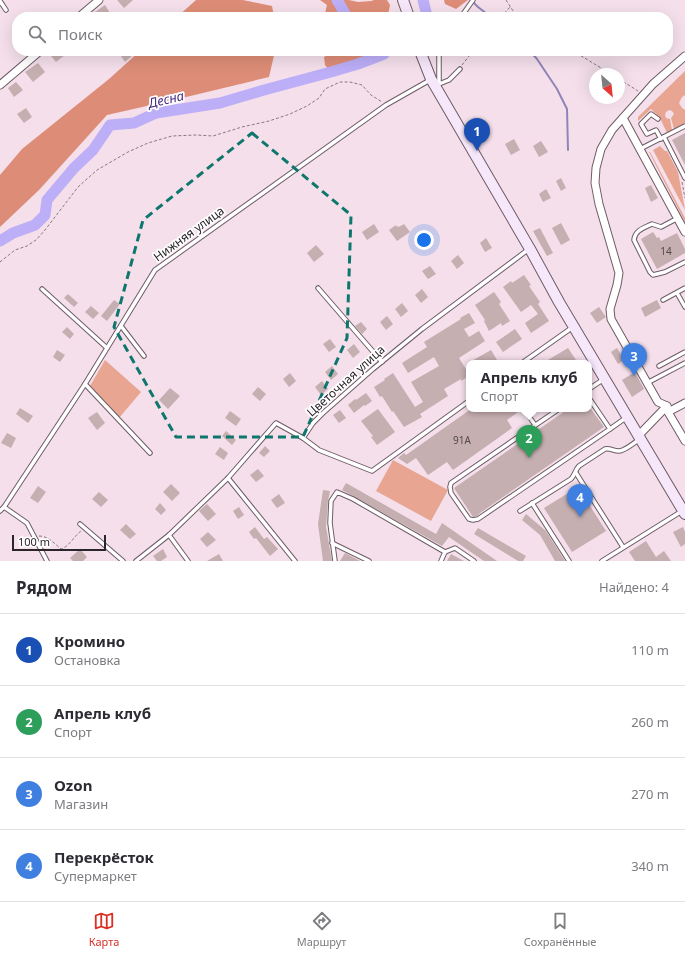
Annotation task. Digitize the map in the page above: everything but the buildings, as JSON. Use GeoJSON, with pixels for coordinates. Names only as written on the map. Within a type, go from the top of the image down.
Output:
{"type":"FeatureCollection","features":[{"type":"Feature","properties":{"kind":"street"},"geometry":{"type":"LineString","coordinates":[[85,12],[99,0]]}},
{"type":"Feature","properties":{"kind":"street"},"geometry":{"type":"LineString","coordinates":[[403,0],[407,12]]}},
{"type":"Feature","properties":{"kind":"street"},"geometry":{"type":"LineString","coordinates":[[0,85],[34,56]]}},
{"type":"Feature","properties":{"kind":"street"},"geometry":{"type":"LineString","coordinates":[[422,56],[435,84],[574,326],[684,512]]}},
{"type":"Feature","properties":{"kind":"street"},"geometry":{"type":"LineString","coordinates":[[685,56],[653,84],[612,130],[601,149],[596,168],[595,183],[599,204],[619,273],[610,309],[611,320],[658,402],[667,409],[685,441]]}},
{"type":"Feature","properties":{"kind":"street"},"geometry":{"type":"LineString","coordinates":[[623,118],[685,232]]}},
{"type":"Feature","properties":{"kind":"street"},"geometry":{"type":"LineString","coordinates":[[640,437],[667,409],[685,403]]}},
{"type":"Feature","properties":{"kind":"lane"},"geometry":{"type":"LineString","coordinates":[[464,12],[473,0]]}},
{"type":"Feature","properties":{"kind":"lane"},"geometry":{"type":"LineString","coordinates":[[0,1],[6,10]]}},
{"type":"Feature","properties":{"kind":"lane"},"geometry":{"type":"LineString","coordinates":[[435,84],[438,56]]}},
{"type":"Feature","properties":{"kind":"lane","name":"Нижняя улица"},"geometry":{"type":"LineString","coordinates":[[0,511],[85,384],[155,270],[386,105],[435,84],[449,80],[460,69]]}},
{"type":"Feature","properties":{"kind":"lane"},"geometry":{"type":"LineString","coordinates":[[658,119],[651,114],[641,124],[647,134],[656,130],[685,178]]}},
{"type":"Feature","properties":{"kind":"lane"},"geometry":{"type":"LineString","coordinates":[[640,149],[685,126]]}},
{"type":"Feature","properties":{"kind":"lane"},"geometry":{"type":"LineString","coordinates":[[678,218],[661,227],[652,224],[634,235],[634,240],[650,272],[653,274],[665,272],[685,262]]}},
{"type":"Feature","properties":{"kind":"lane","name":"Цветочная улица"},"geometry":{"type":"LineString","coordinates":[[303,438],[313,423],[323,413],[382,362],[422,329],[530,249]]}},
{"type":"Feature","properties":{"kind":"lane"},"geometry":{"type":"LineString","coordinates":[[318,288],[382,362]]}},
{"type":"Feature","properties":{"kind":"lane"},"geometry":{"type":"LineString","coordinates":[[663,300],[685,288]]}},
{"type":"Feature","properties":{"kind":"lane"},"geometry":{"type":"LineString","coordinates":[[42,289],[107,348]]}},
{"type":"Feature","properties":{"kind":"lane"},"geometry":{"type":"LineString","coordinates":[[676,293],[685,307]]}},
{"type":"Feature","properties":{"kind":"lane"},"geometry":{"type":"LineString","coordinates":[[121,326],[144,356]]}},
{"type":"Feature","properties":{"kind":"lane"},"geometry":{"type":"LineString","coordinates":[[526,360],[574,326]]}},
{"type":"Feature","properties":{"kind":"lane"},"geometry":{"type":"LineString","coordinates":[[659,366],[685,352]]}},
{"type":"Feature","properties":{"kind":"lane"},"geometry":{"type":"LineString","coordinates":[[647,383],[685,363]]}},
{"type":"Feature","properties":{"kind":"lane"},"geometry":{"type":"LineString","coordinates":[[592,387],[605,378]]}},
{"type":"Feature","properties":{"kind":"lane"},"geometry":{"type":"LineString","coordinates":[[85,384],[150,453]]}},
{"type":"Feature","properties":{"kind":"lane"},"geometry":{"type":"LineString","coordinates":[[592,402],[610,429]]}},
{"type":"Feature","properties":{"kind":"lane"},"geometry":{"type":"LineString","coordinates":[[136,561],[169,535],[228,478],[276,423],[303,438],[319,450],[372,471],[466,403]]}},
{"type":"Feature","properties":{"kind":"lane"},"geometry":{"type":"LineString","coordinates":[[526,412],[535,425]]}},
{"type":"Feature","properties":{"kind":"lane"},"geometry":{"type":"LineString","coordinates":[[554,412],[451,483],[451,492],[469,519],[478,519],[628,417]]}},
{"type":"Feature","properties":{"kind":"lane"},"geometry":{"type":"LineString","coordinates":[[520,511],[571,479],[579,466],[605,449],[621,451],[640,437]]}},
{"type":"Feature","properties":{"kind":"lane"},"geometry":{"type":"LineString","coordinates":[[576,473],[623,547]]}},
{"type":"Feature","properties":{"kind":"lane"},"geometry":{"type":"LineString","coordinates":[[228,478],[295,561]]}},
{"type":"Feature","properties":{"kind":"lane"},"geometry":{"type":"LineString","coordinates":[[335,561],[330,523],[331,501],[337,492],[353,499],[445,552]]}},
{"type":"Feature","properties":{"kind":"lane"},"geometry":{"type":"LineString","coordinates":[[532,503],[569,561]]}},
{"type":"Feature","properties":{"kind":"lane"},"geometry":{"type":"LineString","coordinates":[[4,507],[27,523],[47,561]]}},
{"type":"Feature","properties":{"kind":"lane"},"geometry":{"type":"LineString","coordinates":[[602,561],[623,547],[684,512]]}},
{"type":"Feature","properties":{"kind":"lane"},"geometry":{"type":"LineString","coordinates":[[80,524],[123,561]]}},
{"type":"Feature","properties":{"kind":"lane"},"geometry":{"type":"LineString","coordinates":[[169,535],[188,561]]}},
{"type":"Feature","properties":{"kind":"lane"},"geometry":{"type":"LineString","coordinates":[[332,543],[369,561]]}},
{"type":"Feature","properties":{"kind":"lane"},"geometry":{"type":"LineString","coordinates":[[441,561],[445,552],[455,548],[469,560],[474,561]]}},
{"type":"Feature","properties":{"kind":"path"},"geometry":{"type":"LineString","coordinates":[[506,0],[514,12]]}},
{"type":"Feature","properties":{"kind":"path"},"geometry":{"type":"LineString","coordinates":[[506,12],[510,7]]}},
{"type":"Feature","properties":{"kind":"path"},"geometry":{"type":"LineString","coordinates":[[460,69],[469,56]]}},
{"type":"Feature","properties":{"kind":"path"},"geometry":{"type":"LineString","coordinates":[[581,56],[601,68]]}},
{"type":"Feature","properties":{"kind":"path"},"geometry":{"type":"LineString","coordinates":[[0,262],[16,250],[27,246],[36,240],[78,187],[97,170],[128,152],[148,143],[172,136],[213,136],[269,121],[307,106],[319,98],[325,89],[340,82],[350,82],[362,85],[371,95],[386,105]]}},
{"type":"Feature","properties":{"kind":"path"},"geometry":{"type":"LineString","coordinates":[[625,83],[644,94]]}},
{"type":"Feature","properties":{"kind":"path"},"geometry":{"type":"LineString","coordinates":[[682,183],[685,198]]}},
{"type":"Feature","properties":{"kind":"path"},"geometry":{"type":"LineString","coordinates":[[34,537],[40,535],[47,537],[60,549],[65,548],[76,534],[82,530],[88,531]]}},
{"type":"Feature","properties":{"kind":"highlighted area"},"geometry":{"type":"Polygon","coordinates":[[[252,133],[351,215],[347,338],[303,437],[176,437],[114,327],[143,220],[252,133]]]}},
{"type":"Feature","properties":{"kind":"shaded area"},"geometry":{"type":"Polygon","coordinates":[[[196,0],[243,0],[272,6],[273,12],[183,12],[196,0]]]}},
{"type":"Feature","properties":{"kind":"shaded area"},"geometry":{"type":"Polygon","coordinates":[[[320,0],[349,0],[358,2],[387,0],[390,5],[389,12],[325,12],[327,5],[320,0]]]}},
{"type":"Feature","properties":{"kind":"shaded area"},"geometry":{"type":"Polygon","coordinates":[[[444,0],[468,0],[456,9],[445,4],[444,0]]]}},
{"type":"Feature","properties":{"kind":"shaded area"},"geometry":{"type":"Polygon","coordinates":[[[134,56],[274,56],[269,77],[107,115],[39,190],[0,227],[0,175],[22,149],[109,79],[134,56]]]}},
{"type":"Feature","properties":{"kind":"shaded area"},"geometry":{"type":"Polygon","coordinates":[[[366,56],[355,62],[329,70],[325,65],[324,57],[366,56]]]}},
{"type":"Feature","properties":{"kind":"shaded area"},"geometry":{"type":"Polygon","coordinates":[[[685,71],[685,95],[679,103],[685,110],[685,123],[674,129],[671,118],[674,114],[669,110],[665,115],[666,118],[670,119],[672,130],[667,133],[660,118],[651,109],[638,121],[638,117],[685,71]]]}},
{"type":"Feature","properties":{"kind":"shaded area"},"geometry":{"type":"Polygon","coordinates":[[[660,146],[667,151],[678,172],[685,210],[653,150],[660,146]]]}},
{"type":"Feature","properties":{"kind":"shaded area"},"geometry":{"type":"Polygon","coordinates":[[[649,152],[685,218],[685,222],[649,152]]]}},
{"type":"Feature","properties":{"kind":"shaded area"},"geometry":{"type":"Polygon","coordinates":[[[105,360],[141,392],[119,418],[90,386],[105,360]]]}},
{"type":"Feature","properties":{"kind":"shaded area"},"geometry":{"type":"Polygon","coordinates":[[[393,460],[448,490],[431,521],[376,491],[393,460]]]}},
{"type":"Feature","properties":{"kind":"waterway"},"geometry":{"type":"LineString","coordinates":[[337,0],[344,12]]}},
{"type":"Feature","properties":{"kind":"waterway","name":"Десна"},"geometry":{"type":"LineString","coordinates":[[423,0],[426,12]]}},
{"type":"Feature","properties":{"kind":"waterway"},"geometry":{"type":"LineString","coordinates":[[471,0],[484,12]]}},
{"type":"Feature","properties":{"kind":"waterway","name":"Десна"},"geometry":{"type":"LineString","coordinates":[[0,241],[13,233],[35,225],[45,215],[47,200],[74,168],[93,150],[110,125],[134,123],[156,113],[220,103],[331,72],[379,56]]}},
{"type":"Feature","properties":{"kind":"waterway"},"geometry":{"type":"LineString","coordinates":[[534,56],[557,89],[567,109],[568,150]]}},
{"type":"Feature","properties":{"kind":"place","name":"Кромино"},"geometry":{"type":"Point","coordinates":[477,151]}},
{"type":"Feature","properties":{"kind":"place","name":"Ozon"},"geometry":{"type":"Point","coordinates":[634,376]}},
{"type":"Feature","properties":{"kind":"place","name":"Апрель клуб"},"geometry":{"type":"Point","coordinates":[529,458]}},
{"type":"Feature","properties":{"kind":"place","name":"Перекрёсток"},"geometry":{"type":"Point","coordinates":[580,517]}}]}
